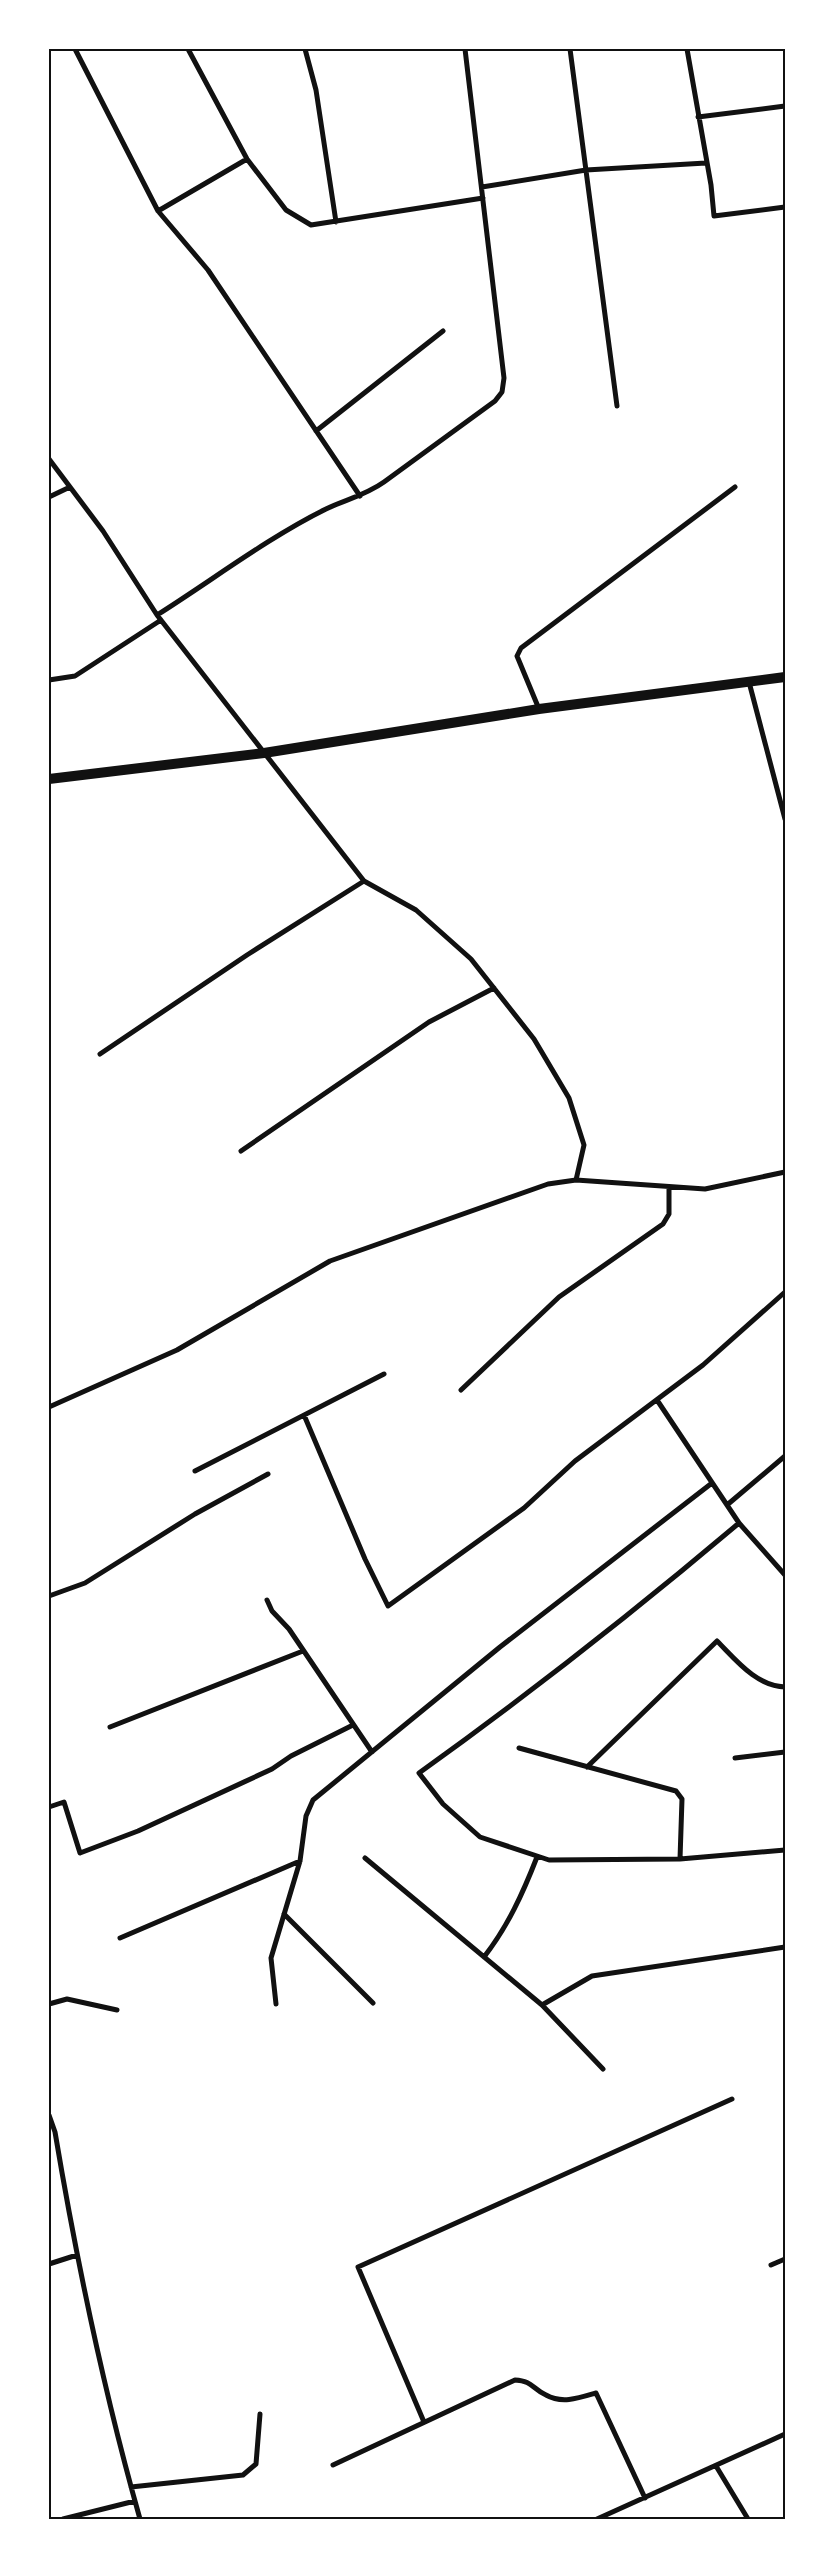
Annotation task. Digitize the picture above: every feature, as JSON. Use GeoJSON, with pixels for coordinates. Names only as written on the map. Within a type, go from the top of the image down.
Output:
{"type":"FeatureCollection","features":[{"type":"Feature","properties":{"kind":"main road"},"geometry":{"type":"LineString","coordinates":[[49,779],[264,754],[539,709],[785,677]]}},
{"type":"Feature","properties":{"kind":"street"},"geometry":{"type":"LineString","coordinates":[[75,49],[158,211],[208,270],[360,496]]}},
{"type":"Feature","properties":{"kind":"street"},"geometry":{"type":"LineString","coordinates":[[188,49],[247,159],[286,210],[311,226],[483,198]]}},
{"type":"Feature","properties":{"kind":"street"},"geometry":{"type":"LineString","coordinates":[[305,49],[316,90],[336,222]]}},
{"type":"Feature","properties":{"kind":"street"},"geometry":{"type":"LineString","coordinates":[[49,680],[75,676],[159,617],[295,527],[326,509],[360,496],[384,482],[495,401],[502,392],[504,378],[465,49]]}},
{"type":"Feature","properties":{"kind":"street"},"geometry":{"type":"LineString","coordinates":[[570,49],[617,406]]}},
{"type":"Feature","properties":{"kind":"street"},"geometry":{"type":"LineString","coordinates":[[687,49],[711,185],[714,216],[785,207]]}},
{"type":"Feature","properties":{"kind":"street"},"geometry":{"type":"LineString","coordinates":[[698,117],[785,106]]}},
{"type":"Feature","properties":{"kind":"street"},"geometry":{"type":"LineString","coordinates":[[158,211],[247,159]]}},
{"type":"Feature","properties":{"kind":"street"},"geometry":{"type":"LineString","coordinates":[[482,187],[586,170],[706,163]]}},
{"type":"Feature","properties":{"kind":"street"},"geometry":{"type":"LineString","coordinates":[[316,431],[443,331]]}},
{"type":"Feature","properties":{"kind":"street"},"geometry":{"type":"LineString","coordinates":[[49,459],[103,531],[159,617],[364,881],[416,910],[471,959],[534,1039],[569,1098],[584,1145],[576,1180]]}},
{"type":"Feature","properties":{"kind":"street"},"geometry":{"type":"LineString","coordinates":[[49,497],[70,487]]}},
{"type":"Feature","properties":{"kind":"street"},"geometry":{"type":"LineString","coordinates":[[539,709],[519,665],[517,656],[521,648],[735,487]]}},
{"type":"Feature","properties":{"kind":"street"},"geometry":{"type":"LineString","coordinates":[[749,682],[785,819]]}},
{"type":"Feature","properties":{"kind":"street"},"geometry":{"type":"LineString","coordinates":[[100,1054],[247,955],[364,881]]}},
{"type":"Feature","properties":{"kind":"street"},"geometry":{"type":"LineString","coordinates":[[241,1151],[429,1022],[494,988]]}},
{"type":"Feature","properties":{"kind":"street"},"geometry":{"type":"LineString","coordinates":[[49,1407],[176,1350],[330,1261],[548,1184],[576,1180],[705,1189],[785,1172]]}},
{"type":"Feature","properties":{"kind":"street"},"geometry":{"type":"LineString","coordinates":[[461,1390],[559,1297],[663,1224],[669,1214],[669,1187]]}},
{"type":"Feature","properties":{"kind":"street"},"geometry":{"type":"LineString","coordinates":[[304,1415],[365,1559],[388,1606],[524,1508],[575,1461],[703,1365],[785,1292]]}},
{"type":"Feature","properties":{"kind":"street"},"geometry":{"type":"LineString","coordinates":[[195,1471],[384,1374]]}},
{"type":"Feature","properties":{"kind":"street"},"geometry":{"type":"LineString","coordinates":[[657,1400],[739,1523],[785,1574]]}},
{"type":"Feature","properties":{"kind":"street"},"geometry":{"type":"LineString","coordinates":[[727,1505],[785,1456]]}},
{"type":"Feature","properties":{"kind":"street"},"geometry":{"type":"LineString","coordinates":[[49,1596],[85,1583],[195,1514],[268,1474]]}},
{"type":"Feature","properties":{"kind":"street"},"geometry":{"type":"LineString","coordinates":[[276,2004],[271,1958],[300,1861],[306,1816],[313,1800],[500,1647],[712,1482]]}},
{"type":"Feature","properties":{"kind":"street"},"geometry":{"type":"LineString","coordinates":[[739,1523],[659,1590],[558,1669],[419,1773],[443,1804],[480,1837],[549,1860],[680,1859],[785,1850]]}},
{"type":"Feature","properties":{"kind":"street"},"geometry":{"type":"LineString","coordinates":[[268,1600],[272,1611],[289,1629],[372,1752]]}},
{"type":"Feature","properties":{"kind":"street"},"geometry":{"type":"LineString","coordinates":[[587,1767],[717,1640],[742,1668],[764,1682],[785,1687]]}},
{"type":"Feature","properties":{"kind":"street"},"geometry":{"type":"LineString","coordinates":[[110,1727],[303,1650]]}},
{"type":"Feature","properties":{"kind":"street"},"geometry":{"type":"LineString","coordinates":[[49,1807],[64,1802],[80,1853],[138,1832],[272,1769],[291,1756],[353,1725]]}},
{"type":"Feature","properties":{"kind":"street"},"geometry":{"type":"LineString","coordinates":[[519,1748],[676,1791],[682,1799],[680,1859]]}},
{"type":"Feature","properties":{"kind":"street"},"geometry":{"type":"LineString","coordinates":[[735,1758],[785,1752]]}},
{"type":"Feature","properties":{"kind":"street"},"geometry":{"type":"LineString","coordinates":[[484,1957],[502,1935],[523,1894],[537,1857]]}},
{"type":"Feature","properties":{"kind":"street"},"geometry":{"type":"LineString","coordinates":[[365,1858],[542,2006],[604,2069]]}},
{"type":"Feature","properties":{"kind":"street"},"geometry":{"type":"LineString","coordinates":[[120,1938],[300,1861]]}},
{"type":"Feature","properties":{"kind":"street"},"geometry":{"type":"LineString","coordinates":[[284,1914],[373,2003]]}},
{"type":"Feature","properties":{"kind":"street"},"geometry":{"type":"LineString","coordinates":[[542,2006],[592,1976],[785,1947]]}},
{"type":"Feature","properties":{"kind":"street"},"geometry":{"type":"LineString","coordinates":[[49,2004],[67,1999],[117,2010]]}},
{"type":"Feature","properties":{"kind":"street"},"geometry":{"type":"LineString","coordinates":[[424,2422],[358,2267],[732,2098]]}},
{"type":"Feature","properties":{"kind":"street"},"geometry":{"type":"LineString","coordinates":[[49,2115],[57,2145],[88,2311],[130,2487],[140,2519]]}},
{"type":"Feature","properties":{"kind":"street"},"geometry":{"type":"LineString","coordinates":[[49,2147],[57,2145]]}},
{"type":"Feature","properties":{"kind":"street"},"geometry":{"type":"LineString","coordinates":[[49,2264],[77,2255]]}},
{"type":"Feature","properties":{"kind":"street"},"geometry":{"type":"LineString","coordinates":[[771,2265],[785,2259]]}},
{"type":"Feature","properties":{"kind":"street"},"geometry":{"type":"LineString","coordinates":[[333,2465],[515,2380],[528,2381],[546,2396],[568,2401],[596,2394],[645,2498]]}},
{"type":"Feature","properties":{"kind":"street"},"geometry":{"type":"LineString","coordinates":[[130,2487],[243,2476],[256,2464],[260,2414]]}},
{"type":"Feature","properties":{"kind":"street"},"geometry":{"type":"LineString","coordinates":[[597,2519],[785,2434]]}},
{"type":"Feature","properties":{"kind":"street"},"geometry":{"type":"LineString","coordinates":[[716,2466],[748,2519]]}},
{"type":"Feature","properties":{"kind":"street"},"geometry":{"type":"LineString","coordinates":[[63,2519],[135,2501]]}}]}
